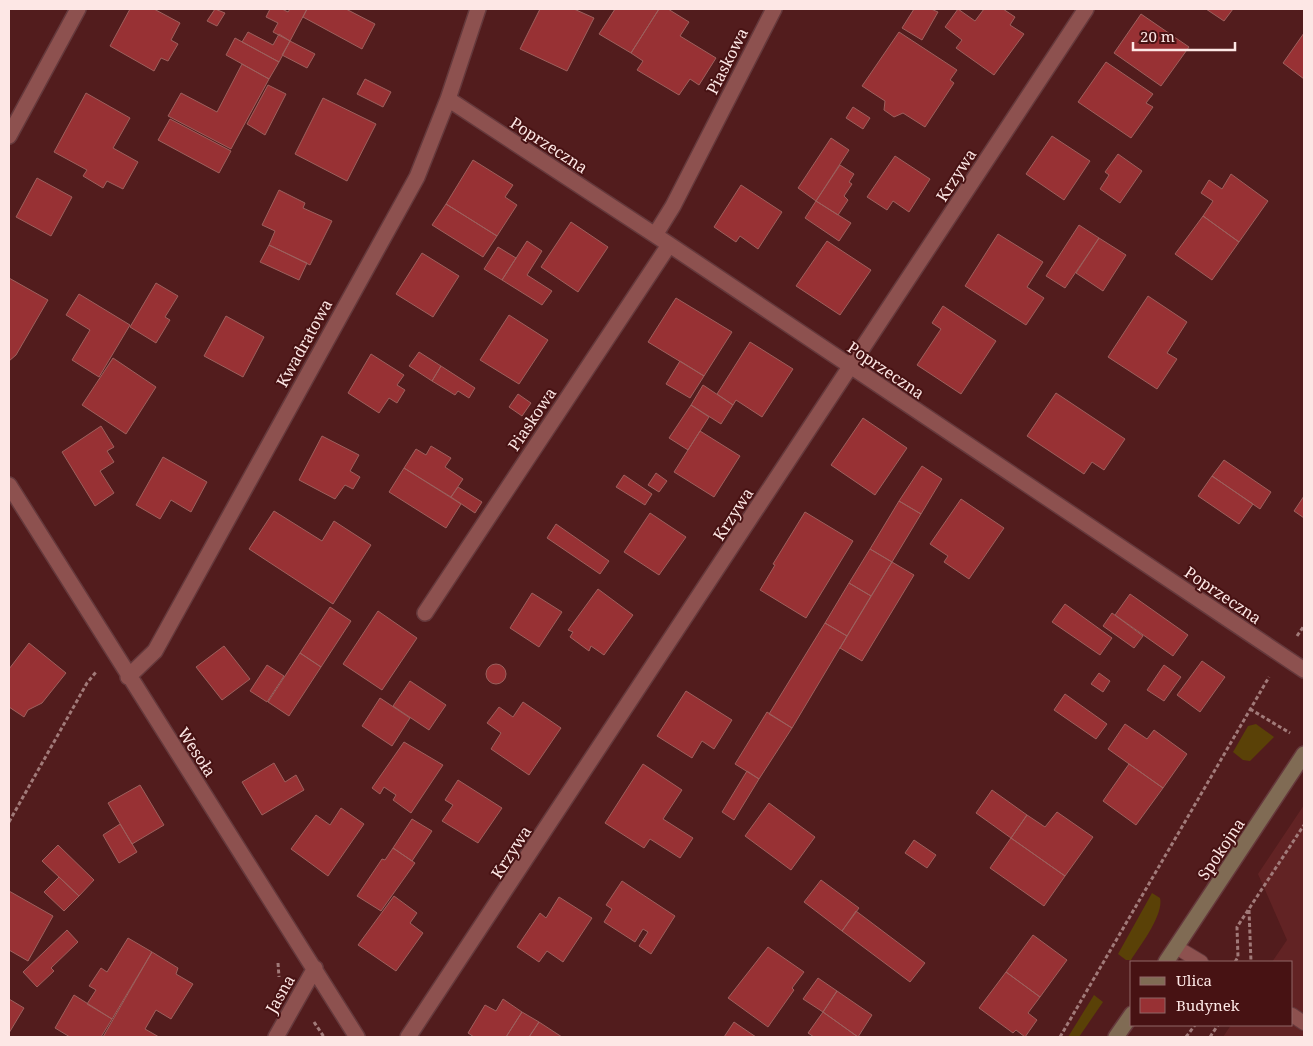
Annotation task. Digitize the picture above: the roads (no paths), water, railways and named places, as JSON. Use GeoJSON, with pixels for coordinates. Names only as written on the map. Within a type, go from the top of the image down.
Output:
{"type":"FeatureCollection","features":[{"type":"Feature","properties":{"kind":"street"},"geometry":{"type":"LineString","coordinates":[[9,136],[78,9]]}},
{"type":"Feature","properties":{"kind":"street","name":"Kwadratowa"},"geometry":{"type":"LineString","coordinates":[[128,677],[155,651],[278,424],[417,177],[448,99],[478,9]]}},
{"type":"Feature","properties":{"kind":"street","name":"Piaskowa"},"geometry":{"type":"LineString","coordinates":[[655,235],[673,206],[774,9]]}},
{"type":"Feature","properties":{"kind":"street","name":"Krzywa"},"geometry":{"type":"LineString","coordinates":[[408,1037],[1086,9]]}},
{"type":"Feature","properties":{"kind":"street","name":"Poprzeczna"},"geometry":{"type":"LineString","coordinates":[[448,99],[655,235],[1304,670]]}},
{"type":"Feature","properties":{"kind":"street","name":"Piaskowa"},"geometry":{"type":"LineString","coordinates":[[425,613],[669,245]]}},
{"type":"Feature","properties":{"kind":"street","name":"Wesoła"},"geometry":{"type":"LineString","coordinates":[[9,485],[128,677],[315,968],[356,1037]]}},
{"type":"Feature","properties":{"kind":"street","name":"Spokojna"},"geometry":{"type":"LineString","coordinates":[[1167,961],[1304,754]]}},
{"type":"Feature","properties":{"kind":"street","name":"Jasna"},"geometry":{"type":"LineString","coordinates":[[276,1037],[315,968]]}},
{"type":"Feature","properties":{"kind":"street"},"geometry":{"type":"LineString","coordinates":[[1116,1037],[1130,1017]]}},
{"type":"Feature","properties":{"kind":"lane"},"geometry":{"type":"LineString","coordinates":[[1176,947],[1199,961]]}},
{"type":"Feature","properties":{"kind":"lane"},"geometry":{"type":"LineString","coordinates":[[1293,1017],[1304,1023]]}}]}
